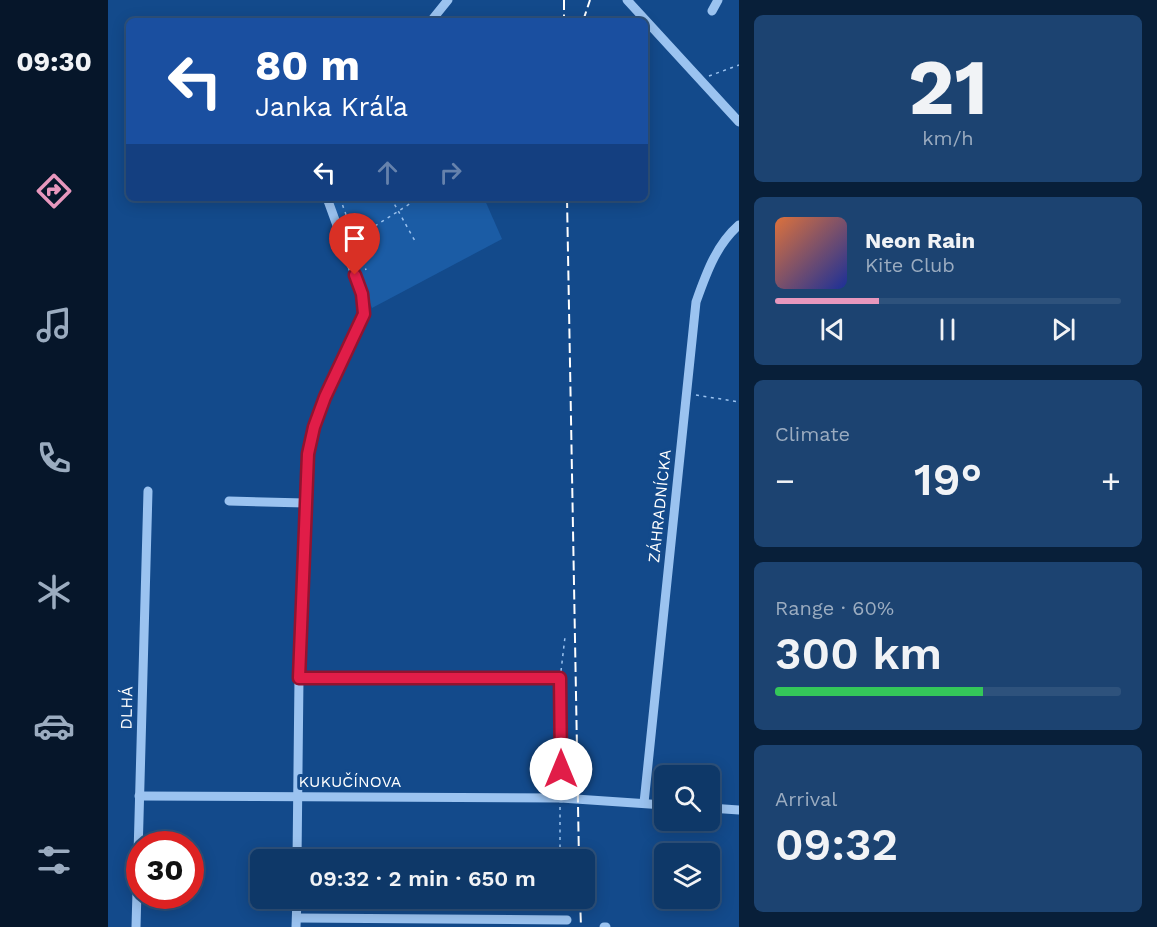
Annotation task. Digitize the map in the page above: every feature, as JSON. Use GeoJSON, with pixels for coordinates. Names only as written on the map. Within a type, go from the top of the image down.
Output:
{"type":"FeatureCollection","features":[{"type":"Feature","properties":{"kind":"street"},"geometry":{"type":"LineString","coordinates":[[433,18],[448,0]]}},
{"type":"Feature","properties":{"kind":"street"},"geometry":{"type":"LineString","coordinates":[[627,0],[644,18]]}},
{"type":"Feature","properties":{"kind":"street"},"geometry":{"type":"LineString","coordinates":[[712,11],[718,0]]}},
{"type":"Feature","properties":{"kind":"street"},"geometry":{"type":"LineString","coordinates":[[648,23],[738,122]]}},
{"type":"Feature","properties":{"kind":"street"},"geometry":{"type":"LineString","coordinates":[[297,849],[299,678],[308,454],[314,427],[325,397],[364,314],[362,294],[328,201]]}},
{"type":"Feature","properties":{"kind":"street","name":"ZÁHRADNÍCKA"},"geometry":{"type":"LineString","coordinates":[[644,803],[696,302],[706,275],[725,237],[738,225]]}},
{"type":"Feature","properties":{"kind":"street","name":"DLHÁ"},"geometry":{"type":"LineString","coordinates":[[136,927],[148,491]]}},
{"type":"Feature","properties":{"kind":"street"},"geometry":{"type":"LineString","coordinates":[[229,501],[305,502]]}},
{"type":"Feature","properties":{"kind":"street"},"geometry":{"type":"LineString","coordinates":[[299,678],[560,678],[561,798]]}},
{"type":"Feature","properties":{"kind":"street","name":"KUKUČÍNOVA"},"geometry":{"type":"LineString","coordinates":[[139,796],[578,798],[644,803]]}},
{"type":"Feature","properties":{"kind":"street"},"geometry":{"type":"LineString","coordinates":[[644,803],[654,804]]}},
{"type":"Feature","properties":{"kind":"street"},"geometry":{"type":"LineString","coordinates":[[720,809],[738,810]]}},
{"type":"Feature","properties":{"kind":"street"},"geometry":{"type":"LineString","coordinates":[[296,922],[567,920]]}},
{"type":"Feature","properties":{"kind":"path"},"geometry":{"type":"LineString","coordinates":[[700,79],[738,65]]}},
{"type":"Feature","properties":{"kind":"path"},"geometry":{"type":"LineString","coordinates":[[341,201],[366,270]]}},
{"type":"Feature","properties":{"kind":"path"},"geometry":{"type":"LineString","coordinates":[[393,201],[415,241]]}},
{"type":"Feature","properties":{"kind":"path"},"geometry":{"type":"LineString","coordinates":[[355,238],[414,201]]}},
{"type":"Feature","properties":{"kind":"path"},"geometry":{"type":"LineString","coordinates":[[686,393],[738,402]]}},
{"type":"Feature","properties":{"kind":"path"},"geometry":{"type":"LineString","coordinates":[[560,678],[565,638]]}},
{"type":"Feature","properties":{"kind":"path"},"geometry":{"type":"LineString","coordinates":[[560,849],[561,798]]}},
{"type":"Feature","properties":{"kind":"path"},"geometry":{"type":"LineString","coordinates":[[566,909],[567,920]]}},
{"type":"Feature","properties":{"kind":"shaded area"},"geometry":{"type":"Polygon","coordinates":[[[332,201],[485,201],[502,239],[372,308],[332,201]]]}},
{"type":"Feature","properties":{"kind":"railway"},"geometry":{"type":"LineString","coordinates":[[564,0],[564,18]]}},
{"type":"Feature","properties":{"kind":"railway"},"geometry":{"type":"LineString","coordinates":[[584,18],[590,0]]}},
{"type":"Feature","properties":{"kind":"railway"},"geometry":{"type":"LineString","coordinates":[[567,201],[579,849]]}},
{"type":"Feature","properties":{"kind":"railway"},"geometry":{"type":"LineString","coordinates":[[580,909],[581,927]]}},
{"type":"Feature","properties":{"kind":"route"},"geometry":{"type":"LineString","coordinates":[[355,275],[362,294],[364,314],[325,397],[314,427],[308,454],[299,678],[560,678],[561,769]]}}]}
